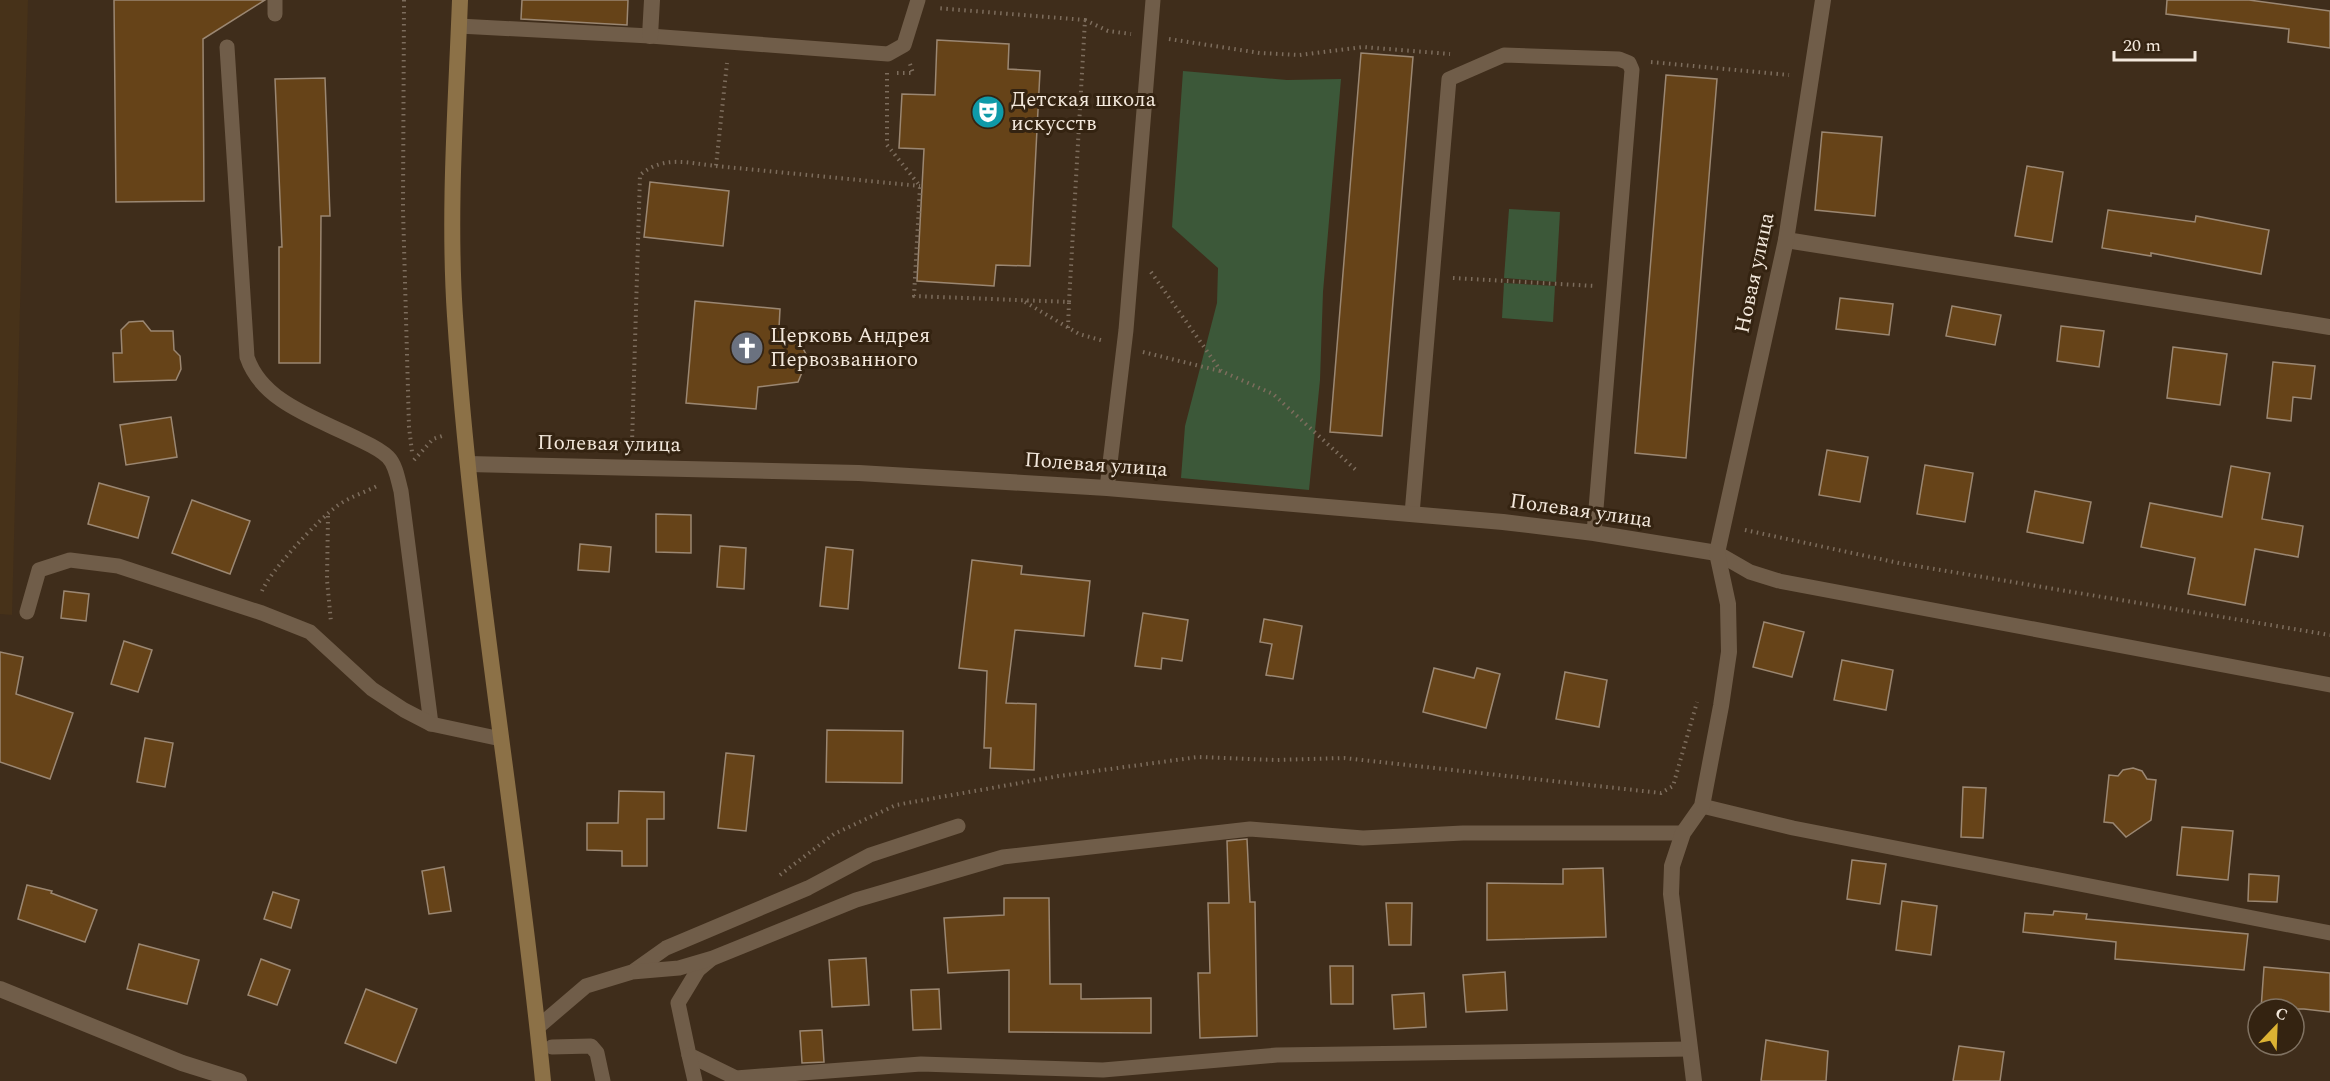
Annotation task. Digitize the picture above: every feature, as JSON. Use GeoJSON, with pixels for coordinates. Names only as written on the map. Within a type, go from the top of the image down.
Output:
{"type":"FeatureCollection","features":[{"type":"Feature","properties":{"kind":"main road"},"geometry":{"type":"LineString","coordinates":[[460,0],[451,169],[455,315],[468,464],[543,1081]]}},
{"type":"Feature","properties":{"kind":"street"},"geometry":{"type":"LineString","coordinates":[[650,36],[652,0]]}},
{"type":"Feature","properties":{"kind":"street","name":"Новая улица"},"geometry":{"type":"LineString","coordinates":[[1717,554],[1786,240],[1824,0]]}},
{"type":"Feature","properties":{"kind":"street"},"geometry":{"type":"LineString","coordinates":[[1786,240],[2330,327]]}},
{"type":"Feature","properties":{"kind":"street","name":"Полевая улица"},"geometry":{"type":"LineString","coordinates":[[468,464],[860,473],[1107,488],[1412,514],[1594,533],[1717,554]]}},
{"type":"Feature","properties":{"kind":"street"},"geometry":{"type":"LineString","coordinates":[[1694,1081],[1671,894],[1672,866],[1683,833],[1702,806],[1729,652],[1728,604],[1717,554]]}},
{"type":"Feature","properties":{"kind":"street"},"geometry":{"type":"LineString","coordinates":[[0,989],[182,1063],[239,1081]]}},
{"type":"Feature","properties":{"kind":"lane"},"geometry":{"type":"LineString","coordinates":[[1107,488],[1124,346],[1153,0]]}},
{"type":"Feature","properties":{"kind":"lane"},"geometry":{"type":"LineString","coordinates":[[459,26],[730,41],[888,54],[904,45],[917,4]]}},
{"type":"Feature","properties":{"kind":"lane"},"geometry":{"type":"LineString","coordinates":[[227,47],[247,357],[253,374],[268,392],[373,446],[389,458],[401,491],[431,724]]}},
{"type":"Feature","properties":{"kind":"lane"},"geometry":{"type":"LineString","coordinates":[[1412,514],[1449,79],[1504,55],[1619,59],[1629,63],[1632,70],[1594,533]]}},
{"type":"Feature","properties":{"kind":"lane"},"geometry":{"type":"LineString","coordinates":[[1717,554],[1750,572],[1779,581],[2330,686]]}},
{"type":"Feature","properties":{"kind":"lane"},"geometry":{"type":"LineString","coordinates":[[27,612],[39,570],[70,560],[118,566],[255,610],[310,632],[372,689],[431,724],[501,739]]}},
{"type":"Feature","properties":{"kind":"lane"},"geometry":{"type":"LineString","coordinates":[[1702,806],[1793,828],[2330,933]]}},
{"type":"Feature","properties":{"kind":"lane"},"geometry":{"type":"LineString","coordinates":[[632,972],[666,948],[808,888],[870,855],[958,826]]}},
{"type":"Feature","properties":{"kind":"lane"},"geometry":{"type":"LineString","coordinates":[[538,1027],[586,987],[632,972],[679,968],[713,958],[856,900],[1003,857],[1250,829],[1363,838],[1463,833],[1683,833]]}},
{"type":"Feature","properties":{"kind":"lane"},"geometry":{"type":"LineString","coordinates":[[695,1081],[678,1003],[698,970],[713,958]]}},
{"type":"Feature","properties":{"kind":"lane"},"geometry":{"type":"LineString","coordinates":[[552,1047],[591,1046],[597,1053],[603,1081]]}},
{"type":"Feature","properties":{"kind":"lane"},"geometry":{"type":"LineString","coordinates":[[689,1055],[736,1078],[921,1064],[1103,1070],[1276,1055],[1690,1049]]}},
{"type":"Feature","properties":{"kind":"path"},"geometry":{"type":"LineString","coordinates":[[404,0],[403,209],[409,427],[415,471]]}},
{"type":"Feature","properties":{"kind":"path"},"geometry":{"type":"LineString","coordinates":[[917,4],[1085,20],[1108,31],[1260,53],[1299,55],[1363,47],[1451,54]]}},
{"type":"Feature","properties":{"kind":"path"},"geometry":{"type":"LineString","coordinates":[[1068,328],[1085,20]]}},
{"type":"Feature","properties":{"kind":"path"},"geometry":{"type":"LineString","coordinates":[[716,166],[730,41]]}},
{"type":"Feature","properties":{"kind":"path"},"geometry":{"type":"LineString","coordinates":[[904,45],[913,73],[886,73],[887,145],[920,186],[914,296],[1069,302]]}},
{"type":"Feature","properties":{"kind":"path"},"geometry":{"type":"LineString","coordinates":[[1629,63],[1643,62],[1812,77]]}},
{"type":"Feature","properties":{"kind":"path"},"geometry":{"type":"LineString","coordinates":[[632,443],[640,175],[654,164],[673,162],[920,186]]}},
{"type":"Feature","properties":{"kind":"path"},"geometry":{"type":"LineString","coordinates":[[1132,250],[1182,314],[1221,371]]}},
{"type":"Feature","properties":{"kind":"path"},"geometry":{"type":"LineString","coordinates":[[1431,276],[1614,288]]}},
{"type":"Feature","properties":{"kind":"path"},"geometry":{"type":"LineString","coordinates":[[1024,301],[1079,334],[1221,371],[1273,394],[1356,470]]}},
{"type":"Feature","properties":{"kind":"path"},"geometry":{"type":"LineString","coordinates":[[255,610],[265,583],[328,515],[327,580],[332,629]]}},
{"type":"Feature","properties":{"kind":"path"},"geometry":{"type":"LineString","coordinates":[[1723,525],[1899,563],[2330,635]]}},
{"type":"Feature","properties":{"kind":"path"},"geometry":{"type":"LineString","coordinates":[[773,880],[834,834],[896,805],[1165,760],[1198,757],[1276,760],[1344,758],[1661,794],[1673,786],[1691,731],[1698,697]]}},
{"type":"Feature","properties":{"kind":"shaded area"},"geometry":{"type":"Polygon","coordinates":[[[0,0],[28,0],[12,615],[0,614],[0,0]]]}},
{"type":"Feature","properties":{"kind":"green space"},"geometry":{"type":"Polygon","coordinates":[[[1183,71],[1287,80],[1341,79],[1323,292],[1320,380],[1309,490],[1181,478],[1185,426],[1217,303],[1218,268],[1172,227],[1183,71]]]}},
{"type":"Feature","properties":{"kind":"green space"},"geometry":{"type":"Polygon","coordinates":[[[1509,209],[1560,212],[1556,282],[1504,278],[1509,209]]]}},
{"type":"Feature","properties":{"kind":"green space"},"geometry":{"type":"Polygon","coordinates":[[[1504,283],[1555,286],[1553,322],[1502,318],[1504,283]]]}},
{"type":"Feature","properties":{"kind":"building"},"geometry":{"type":"Polygon","coordinates":[[[114,0],[265,0],[203,39],[204,201],[116,202],[114,0]]]}},
{"type":"Feature","properties":{"kind":"building"},"geometry":{"type":"Polygon","coordinates":[[[522,0],[628,0],[627,25],[521,19],[522,0]]]}},
{"type":"Feature","properties":{"kind":"building"},"geometry":{"type":"Polygon","coordinates":[[[2167,0],[2249,0],[2330,11],[2330,48],[2288,42],[2289,29],[2166,14],[2167,0]]]}},
{"type":"Feature","properties":{"kind":"building"},"geometry":{"type":"Polygon","coordinates":[[[937,40],[1009,44],[1008,69],[1040,71],[1030,266],[996,265],[994,286],[917,281],[924,149],[899,148],[902,94],[935,95],[937,40]]]}},
{"type":"Feature","properties":{"kind":"building"},"geometry":{"type":"Polygon","coordinates":[[[1361,53],[1413,57],[1382,436],[1330,432],[1361,53]]]}},
{"type":"Feature","properties":{"kind":"building"},"geometry":{"type":"Polygon","coordinates":[[[1666,75],[1717,79],[1686,458],[1635,453],[1666,75]]]}},
{"type":"Feature","properties":{"kind":"building"},"geometry":{"type":"Polygon","coordinates":[[[325,78],[330,216],[321,216],[320,363],[279,363],[279,247],[282,247],[275,79],[325,78]]]}},
{"type":"Feature","properties":{"kind":"building"},"geometry":{"type":"Polygon","coordinates":[[[1822,132],[1882,137],[1875,216],[1815,210],[1822,132]]]}},
{"type":"Feature","properties":{"kind":"building"},"geometry":{"type":"Polygon","coordinates":[[[2027,166],[2063,172],[2052,242],[2015,236],[2027,166]]]}},
{"type":"Feature","properties":{"kind":"building"},"geometry":{"type":"Polygon","coordinates":[[[650,182],[729,191],[723,246],[644,237],[650,182]]]}},
{"type":"Feature","properties":{"kind":"building"},"geometry":{"type":"Polygon","coordinates":[[[2108,210],[2195,222],[2196,216],[2269,230],[2261,274],[2151,253],[2151,256],[2102,248],[2108,210]]]}},
{"type":"Feature","properties":{"kind":"building"},"geometry":{"type":"Polygon","coordinates":[[[1840,298],[1893,304],[1889,335],[1836,329],[1840,298]]]}},
{"type":"Feature","properties":{"kind":"building","name":"Церковь Андрея Первозванного"},"geometry":{"type":"Polygon","coordinates":[[[695,301],[780,309],[779,328],[798,339],[808,358],[798,382],[758,387],[756,409],[686,403],[695,301]]]}},
{"type":"Feature","properties":{"kind":"building"},"geometry":{"type":"Polygon","coordinates":[[[1952,306],[2001,315],[1995,345],[1946,336],[1952,306]]]}},
{"type":"Feature","properties":{"kind":"building"},"geometry":{"type":"Polygon","coordinates":[[[143,321],[151,331],[173,331],[174,350],[180,356],[181,369],[176,380],[114,382],[113,353],[122,353],[121,330],[129,322],[143,321]]]}},
{"type":"Feature","properties":{"kind":"building"},"geometry":{"type":"Polygon","coordinates":[[[2061,326],[2104,331],[2099,367],[2057,361],[2061,326]]]}},
{"type":"Feature","properties":{"kind":"building"},"geometry":{"type":"Polygon","coordinates":[[[2173,347],[2227,354],[2220,405],[2167,398],[2173,347]]]}},
{"type":"Feature","properties":{"kind":"building"},"geometry":{"type":"Polygon","coordinates":[[[2273,362],[2315,366],[2311,399],[2293,397],[2291,421],[2267,418],[2273,362]]]}},
{"type":"Feature","properties":{"kind":"building"},"geometry":{"type":"Polygon","coordinates":[[[171,417],[177,457],[126,465],[120,425],[171,417]]]}},
{"type":"Feature","properties":{"kind":"building"},"geometry":{"type":"Polygon","coordinates":[[[1827,450],[1868,457],[1860,502],[1819,495],[1827,450]]]}},
{"type":"Feature","properties":{"kind":"building"},"geometry":{"type":"Polygon","coordinates":[[[1925,465],[1973,473],[1965,522],[1917,514],[1925,465]]]}},
{"type":"Feature","properties":{"kind":"building"},"geometry":{"type":"Polygon","coordinates":[[[2231,466],[2270,473],[2262,519],[2303,526],[2298,557],[2255,549],[2245,605],[2188,594],[2195,558],[2141,547],[2150,503],[2222,517],[2231,466]]]}},
{"type":"Feature","properties":{"kind":"building"},"geometry":{"type":"Polygon","coordinates":[[[99,483],[149,497],[138,538],[88,524],[99,483]]]}},
{"type":"Feature","properties":{"kind":"building"},"geometry":{"type":"Polygon","coordinates":[[[2035,491],[2091,502],[2083,543],[2027,532],[2035,491]]]}},
{"type":"Feature","properties":{"kind":"building"},"geometry":{"type":"Polygon","coordinates":[[[192,500],[250,521],[230,574],[172,553],[192,500]]]}},
{"type":"Feature","properties":{"kind":"building"},"geometry":{"type":"Polygon","coordinates":[[[656,514],[691,515],[691,553],[656,552],[656,514]]]}},
{"type":"Feature","properties":{"kind":"building"},"geometry":{"type":"Polygon","coordinates":[[[580,544],[611,547],[609,572],[578,570],[580,544]]]}},
{"type":"Feature","properties":{"kind":"building"},"geometry":{"type":"Polygon","coordinates":[[[720,546],[746,548],[744,589],[717,587],[720,546]]]}},
{"type":"Feature","properties":{"kind":"building"},"geometry":{"type":"Polygon","coordinates":[[[826,547],[853,550],[848,609],[820,606],[826,547]]]}},
{"type":"Feature","properties":{"kind":"building"},"geometry":{"type":"Polygon","coordinates":[[[972,560],[1022,566],[1021,574],[1090,581],[1084,636],[1015,630],[1006,703],[1036,704],[1034,770],[990,768],[991,748],[984,748],[987,671],[959,668],[972,560]]]}},
{"type":"Feature","properties":{"kind":"building"},"geometry":{"type":"Polygon","coordinates":[[[64,591],[89,594],[86,621],[61,618],[64,591]]]}},
{"type":"Feature","properties":{"kind":"building"},"geometry":{"type":"Polygon","coordinates":[[[1143,613],[1188,620],[1182,661],[1162,658],[1161,669],[1135,666],[1143,613]]]}},
{"type":"Feature","properties":{"kind":"building"},"geometry":{"type":"Polygon","coordinates":[[[1264,619],[1302,626],[1293,679],[1266,675],[1272,644],[1260,642],[1264,619]]]}},
{"type":"Feature","properties":{"kind":"building"},"geometry":{"type":"Polygon","coordinates":[[[1764,622],[1804,632],[1792,677],[1753,667],[1764,622]]]}},
{"type":"Feature","properties":{"kind":"building"},"geometry":{"type":"Polygon","coordinates":[[[124,641],[152,650],[138,692],[111,684],[124,641]]]}},
{"type":"Feature","properties":{"kind":"building"},"geometry":{"type":"Polygon","coordinates":[[[0,652],[23,657],[16,694],[73,713],[50,779],[0,762],[0,652]]]}},
{"type":"Feature","properties":{"kind":"building"},"geometry":{"type":"Polygon","coordinates":[[[1842,660],[1893,670],[1886,710],[1834,700],[1842,660]]]}},
{"type":"Feature","properties":{"kind":"building"},"geometry":{"type":"Polygon","coordinates":[[[1434,668],[1474,678],[1477,668],[1500,674],[1486,728],[1423,712],[1434,668]]]}},
{"type":"Feature","properties":{"kind":"building"},"geometry":{"type":"Polygon","coordinates":[[[1565,672],[1607,680],[1599,727],[1556,719],[1565,672]]]}},
{"type":"Feature","properties":{"kind":"building"},"geometry":{"type":"Polygon","coordinates":[[[827,730],[903,731],[902,783],[826,782],[827,730]]]}},
{"type":"Feature","properties":{"kind":"building"},"geometry":{"type":"Polygon","coordinates":[[[145,738],[173,743],[165,787],[137,782],[145,738]]]}},
{"type":"Feature","properties":{"kind":"building"},"geometry":{"type":"Polygon","coordinates":[[[726,753],[754,756],[746,831],[718,828],[726,753]]]}},
{"type":"Feature","properties":{"kind":"building"},"geometry":{"type":"Polygon","coordinates":[[[2133,768],[2142,771],[2147,779],[2156,780],[2151,820],[2126,837],[2113,823],[2104,822],[2109,775],[2118,776],[2123,770],[2133,768]]]}},
{"type":"Feature","properties":{"kind":"building"},"geometry":{"type":"Polygon","coordinates":[[[1963,787],[1986,788],[1983,838],[1961,837],[1963,787]]]}},
{"type":"Feature","properties":{"kind":"building"},"geometry":{"type":"Polygon","coordinates":[[[619,791],[664,792],[664,819],[647,819],[647,866],[622,866],[622,851],[587,850],[587,823],[618,823],[619,791]]]}},
{"type":"Feature","properties":{"kind":"building"},"geometry":{"type":"Polygon","coordinates":[[[2182,827],[2233,831],[2228,880],[2177,875],[2182,827]]]}},
{"type":"Feature","properties":{"kind":"building"},"geometry":{"type":"Polygon","coordinates":[[[1247,839],[1250,902],[1255,902],[1257,1036],[1200,1038],[1198,973],[1210,973],[1208,903],[1229,903],[1227,841],[1247,839]]]}},
{"type":"Feature","properties":{"kind":"building"},"geometry":{"type":"Polygon","coordinates":[[[1852,860],[1886,864],[1880,904],[1847,899],[1852,860]]]}},
{"type":"Feature","properties":{"kind":"building"},"geometry":{"type":"Polygon","coordinates":[[[444,867],[451,911],[429,914],[422,871],[444,867]]]}},
{"type":"Feature","properties":{"kind":"building"},"geometry":{"type":"Polygon","coordinates":[[[1603,868],[1606,937],[1487,940],[1487,883],[1563,884],[1563,869],[1603,868]]]}},
{"type":"Feature","properties":{"kind":"building"},"geometry":{"type":"Polygon","coordinates":[[[2249,874],[2279,876],[2277,902],[2248,901],[2249,874]]]}},
{"type":"Feature","properties":{"kind":"building"},"geometry":{"type":"Polygon","coordinates":[[[27,885],[52,891],[51,893],[97,910],[85,942],[18,919],[27,885]]]}},
{"type":"Feature","properties":{"kind":"building"},"geometry":{"type":"Polygon","coordinates":[[[273,892],[299,900],[291,928],[264,919],[273,892]]]}},
{"type":"Feature","properties":{"kind":"building"},"geometry":{"type":"Polygon","coordinates":[[[1004,898],[1049,898],[1050,984],[1081,984],[1081,999],[1151,998],[1151,1033],[1009,1032],[1009,970],[948,973],[944,918],[1004,915],[1004,898]]]}},
{"type":"Feature","properties":{"kind":"building"},"geometry":{"type":"Polygon","coordinates":[[[1902,901],[1937,906],[1931,955],[1896,950],[1902,901]]]}},
{"type":"Feature","properties":{"kind":"building"},"geometry":{"type":"Polygon","coordinates":[[[1386,903],[1412,903],[1411,945],[1389,945],[1386,903]]]}},
{"type":"Feature","properties":{"kind":"building"},"geometry":{"type":"Polygon","coordinates":[[[2054,911],[2087,914],[2086,919],[2248,934],[2244,970],[2115,959],[2116,942],[2023,932],[2025,913],[2053,915],[2054,911]]]}},
{"type":"Feature","properties":{"kind":"building"},"geometry":{"type":"Polygon","coordinates":[[[139,944],[199,960],[187,1004],[127,989],[139,944]]]}},
{"type":"Feature","properties":{"kind":"building"},"geometry":{"type":"Polygon","coordinates":[[[866,958],[869,1005],[832,1007],[829,960],[866,958]]]}},
{"type":"Feature","properties":{"kind":"building"},"geometry":{"type":"Polygon","coordinates":[[[261,959],[290,970],[277,1005],[248,995],[261,959]]]}},
{"type":"Feature","properties":{"kind":"building"},"geometry":{"type":"Polygon","coordinates":[[[1330,966],[1353,966],[1353,1004],[1331,1004],[1330,966]]]}},
{"type":"Feature","properties":{"kind":"building"},"geometry":{"type":"Polygon","coordinates":[[[2264,967],[2330,973],[2330,1012],[2306,1009],[2306,997],[2262,997],[2264,967]]]}},
{"type":"Feature","properties":{"kind":"building"},"geometry":{"type":"Polygon","coordinates":[[[1505,972],[1507,1010],[1466,1012],[1463,975],[1505,972]]]}},
{"type":"Feature","properties":{"kind":"building"},"geometry":{"type":"Polygon","coordinates":[[[366,989],[417,1009],[396,1063],[345,1043],[366,989]]]}},
{"type":"Feature","properties":{"kind":"building"},"geometry":{"type":"Polygon","coordinates":[[[939,989],[941,1029],[913,1030],[911,990],[939,989]]]}},
{"type":"Feature","properties":{"kind":"building"},"geometry":{"type":"Polygon","coordinates":[[[1424,993],[1426,1027],[1394,1029],[1392,995],[1424,993]]]}},
{"type":"Feature","properties":{"kind":"building"},"geometry":{"type":"Polygon","coordinates":[[[822,1030],[824,1062],[802,1063],[800,1031],[822,1030]]]}},
{"type":"Feature","properties":{"kind":"building"},"geometry":{"type":"Polygon","coordinates":[[[1766,1040],[1828,1051],[1826,1081],[1761,1081],[1766,1040]]]}},
{"type":"Feature","properties":{"kind":"building"},"geometry":{"type":"Polygon","coordinates":[[[1959,1046],[2004,1052],[2000,1081],[1953,1081],[1959,1046]]]}},
{"type":"Feature","properties":{"kind":"place","name":"Детская школа искусств"},"geometry":{"type":"Point","coordinates":[988,112]}},
{"type":"Feature","properties":{"kind":"place","name":"Церковь Андрея Первозванного"},"geometry":{"type":"Point","coordinates":[747,348]}}]}
